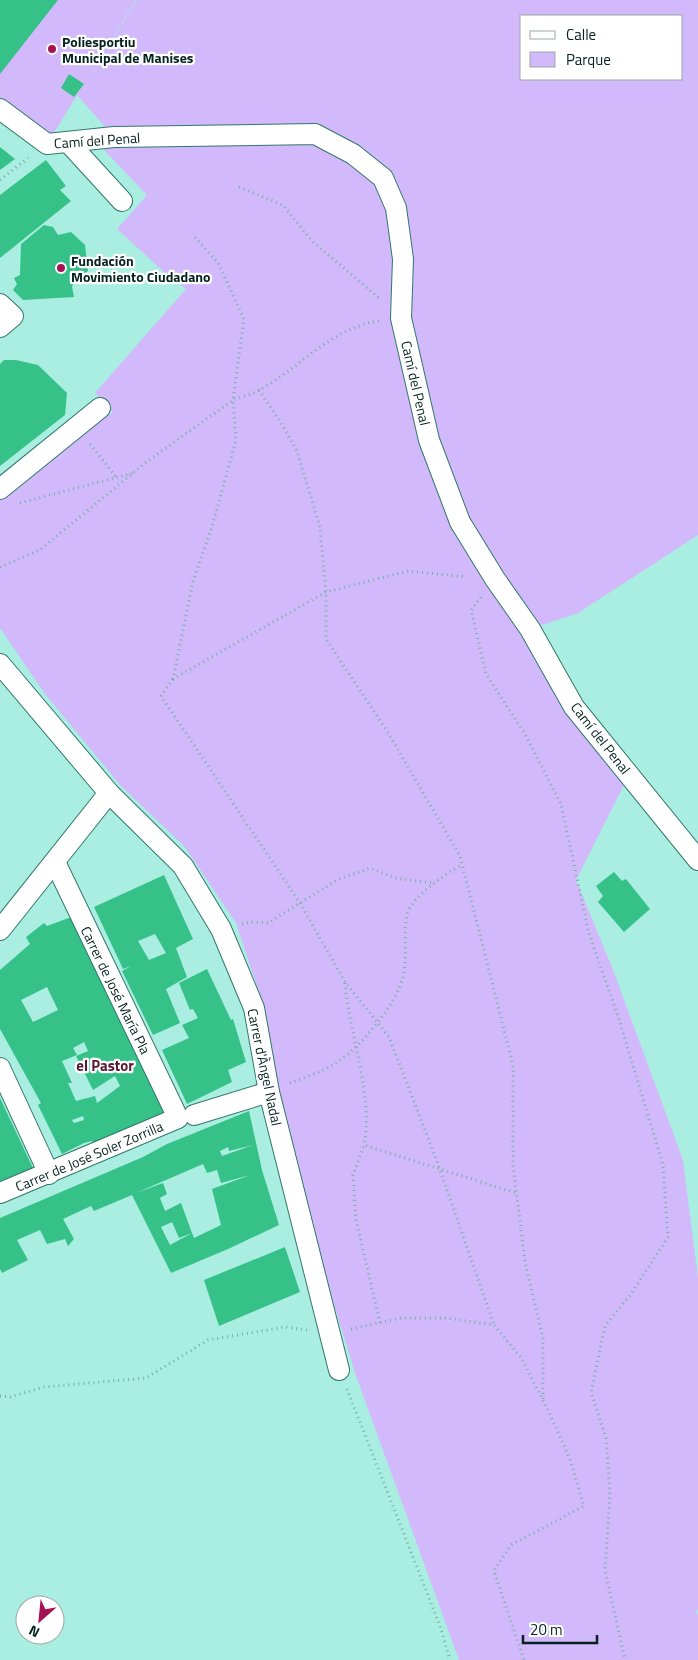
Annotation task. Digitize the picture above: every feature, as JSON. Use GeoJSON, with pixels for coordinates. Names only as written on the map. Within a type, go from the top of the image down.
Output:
{"type":"FeatureCollection","features":[{"type":"Feature","properties":{"kind":"street"},"geometry":{"type":"LineString","coordinates":[[0,109],[46,144]]}},
{"type":"Feature","properties":{"kind":"street","name":"Camí del Penal"},"geometry":{"type":"LineString","coordinates":[[46,144],[114,137],[315,134],[353,154],[383,178],[396,208],[403,259],[402,318],[429,440],[460,522],[495,579],[530,629],[574,707],[698,860]]}},
{"type":"Feature","properties":{"kind":"street"},"geometry":{"type":"LineString","coordinates":[[68,142],[122,201]]}},
{"type":"Feature","properties":{"kind":"street"},"geometry":{"type":"LineString","coordinates":[[0,489],[100,408]]}},
{"type":"Feature","properties":{"kind":"street","name":"Carrer d'Àngel Nadal"},"geometry":{"type":"LineString","coordinates":[[0,664],[109,793],[183,866],[221,929],[254,1008],[269,1092],[340,1370]]}},
{"type":"Feature","properties":{"kind":"street"},"geometry":{"type":"LineString","coordinates":[[0,930],[109,793]]}},
{"type":"Feature","properties":{"kind":"street","name":"Carrer de José María Pla"},"geometry":{"type":"LineString","coordinates":[[55,862],[186,1116]]}},
{"type":"Feature","properties":{"kind":"street"},"geometry":{"type":"LineString","coordinates":[[0,1068],[49,1174]]}},
{"type":"Feature","properties":{"kind":"street","name":"Carrer de José Soler Zorrilla"},"geometry":{"type":"LineString","coordinates":[[0,1193],[186,1116],[269,1092]]}},
{"type":"Feature","properties":{"kind":"path"},"geometry":{"type":"LineString","coordinates":[[0,180],[46,144]]}},
{"type":"Feature","properties":{"kind":"path"},"geometry":{"type":"LineString","coordinates":[[240,187],[282,205],[312,241],[402,318]]}},
{"type":"Feature","properties":{"kind":"path"},"geometry":{"type":"LineString","coordinates":[[174,679],[193,580],[212,527],[236,440],[233,400],[244,319],[218,263],[193,235]]}},
{"type":"Feature","properties":{"kind":"path"},"geometry":{"type":"LineString","coordinates":[[0,567],[40,550],[133,473],[233,400],[258,390],[330,341],[362,323],[402,318]]}},
{"type":"Feature","properties":{"kind":"path"},"geometry":{"type":"LineString","coordinates":[[258,390],[281,423],[297,451],[320,526],[326,592],[326,640],[388,731],[460,856],[513,1065],[513,1165],[524,1262],[543,1339],[543,1400]]}},
{"type":"Feature","properties":{"kind":"path"},"geometry":{"type":"LineString","coordinates":[[77,427],[116,477]]}},
{"type":"Feature","properties":{"kind":"path"},"geometry":{"type":"LineString","coordinates":[[18,504],[133,473]]}},
{"type":"Feature","properties":{"kind":"path"},"geometry":{"type":"LineString","coordinates":[[495,579],[408,571],[326,592],[174,679],[161,696],[300,903],[345,982],[389,1037],[438,1164],[494,1325],[522,1359],[570,1459],[584,1506],[511,1546],[494,1571],[524,1660]]}},
{"type":"Feature","properties":{"kind":"path"},"geometry":{"type":"LineString","coordinates":[[495,579],[471,610],[486,674],[525,734],[561,804],[589,934],[618,1016],[663,1165],[668,1237],[631,1294],[605,1326],[591,1392],[606,1438],[610,1494],[605,1570],[625,1660]]}},
{"type":"Feature","properties":{"kind":"path"},"geometry":{"type":"LineString","coordinates":[[269,1092],[336,1063],[377,1022],[390,1006],[404,976],[407,914],[433,884],[449,871],[462,865]]}},
{"type":"Feature","properties":{"kind":"path"},"geometry":{"type":"LineString","coordinates":[[221,929],[250,922],[268,924],[337,880],[370,868],[395,878],[433,884]]}},
{"type":"Feature","properties":{"kind":"path"},"geometry":{"type":"LineString","coordinates":[[345,982],[354,1047],[364,1095],[367,1130],[364,1145],[353,1175],[356,1220],[380,1323]]}},
{"type":"Feature","properties":{"kind":"path"},"geometry":{"type":"LineString","coordinates":[[364,1145],[516,1193]]}},
{"type":"Feature","properties":{"kind":"path"},"geometry":{"type":"LineString","coordinates":[[0,1396],[10,1397],[44,1387],[146,1378],[208,1340],[285,1327],[330,1332],[401,1318],[447,1318],[494,1325]]}},
{"type":"Feature","properties":{"kind":"path"},"geometry":{"type":"LineString","coordinates":[[340,1370],[440,1626],[450,1660]]}},
{"type":"Feature","properties":{"kind":"green space","name":"Poliesportiu Municipal de Manises"},"geometry":{"type":"Polygon","coordinates":[[[0,0],[136,0],[47,144],[0,104],[0,0]]]}},
{"type":"Feature","properties":{"kind":"green space"},"geometry":{"type":"Polygon","coordinates":[[[137,0],[698,0],[698,535],[578,613],[530,629],[420,430],[570,711],[624,785],[576,880],[612,967],[683,1160],[698,1278],[698,1609],[696,1611],[698,1616],[698,1660],[459,1660],[355,1373],[275,1114],[263,1005],[236,923],[184,846],[121,786],[45,694],[0,628],[0,499],[36,467],[113,412],[95,393],[186,289],[164,272],[117,229],[147,195],[101,147],[114,137],[77,95],[137,0]]]}},
{"type":"Feature","properties":{"kind":"building"},"geometry":{"type":"Polygon","coordinates":[[[0,0],[58,0],[0,74],[0,0]]]}},
{"type":"Feature","properties":{"kind":"building"},"geometry":{"type":"Polygon","coordinates":[[[69,74],[84,84],[74,97],[61,88],[69,74]]]}},
{"type":"Feature","properties":{"kind":"building"},"geometry":{"type":"Polygon","coordinates":[[[0,147],[15,159],[0,170],[0,147]]]}},
{"type":"Feature","properties":{"kind":"building"},"geometry":{"type":"Polygon","coordinates":[[[46,160],[66,186],[60,190],[71,201],[0,258],[0,195],[46,160]]]}},
{"type":"Feature","properties":{"kind":"building"},"geometry":{"type":"Polygon","coordinates":[[[44,225],[53,227],[58,235],[71,232],[85,245],[88,271],[76,278],[72,287],[74,297],[23,300],[13,290],[17,284],[14,278],[20,275],[21,244],[44,225]]]}},
{"type":"Feature","properties":{"kind":"building"},"geometry":{"type":"Polygon","coordinates":[[[4,360],[16,360],[38,365],[67,393],[65,415],[0,466],[0,364],[4,360]]]}},
{"type":"Feature","properties":{"kind":"building"},"geometry":{"type":"Polygon","coordinates":[[[614,872],[622,881],[626,879],[650,909],[624,932],[598,902],[603,896],[596,886],[614,872]]]}},
{"type":"Feature","properties":{"kind":"building"},"geometry":{"type":"Polygon","coordinates":[[[164,875],[193,939],[176,948],[187,977],[166,989],[180,1023],[153,1035],[122,971],[131,966],[123,969],[94,907],[164,875]],[[155,934],[138,941],[149,960],[166,953],[155,934]]]}},
{"type":"Feature","properties":{"kind":"building"},"geometry":{"type":"Polygon","coordinates":[[[74,916],[165,1112],[92,1144],[92,1141],[84,1143],[62,1154],[38,1105],[41,1103],[0,1029],[0,970],[30,944],[26,937],[44,923],[47,926],[74,916]],[[47,987],[21,1000],[33,1022],[58,1010],[47,987]],[[84,1042],[73,1048],[77,1055],[62,1061],[72,1083],[68,1083],[76,1101],[95,1096],[97,1103],[120,1086],[115,1076],[93,1090],[76,1056],[88,1051],[84,1042]],[[83,1116],[72,1120],[74,1123],[84,1120],[83,1116]]]}},
{"type":"Feature","properties":{"kind":"building"},"geometry":{"type":"Polygon","coordinates":[[[207,969],[231,1020],[233,1019],[246,1062],[228,1070],[232,1082],[187,1104],[162,1050],[189,1038],[182,1025],[198,1018],[193,1009],[190,1010],[179,983],[207,969]]]}},
{"type":"Feature","properties":{"kind":"building"},"geometry":{"type":"Polygon","coordinates":[[[0,1098],[33,1168],[0,1181],[0,1098]]]}},
{"type":"Feature","properties":{"kind":"building"},"geometry":{"type":"Polygon","coordinates":[[[249,1111],[262,1170],[279,1225],[171,1273],[132,1195],[94,1211],[91,1206],[63,1219],[74,1239],[68,1246],[65,1239],[47,1244],[40,1230],[17,1240],[28,1260],[2,1273],[0,1269],[0,1218],[143,1157],[167,1144],[249,1111]],[[253,1145],[229,1151],[228,1147],[220,1151],[222,1156],[253,1145]],[[203,1164],[136,1193],[163,1183],[167,1194],[160,1198],[165,1211],[181,1203],[194,1238],[221,1225],[212,1189],[250,1175],[221,1183],[217,1170],[207,1173],[203,1164]],[[172,1222],[161,1227],[170,1245],[192,1233],[179,1238],[172,1222]]]}},
{"type":"Feature","properties":{"kind":"building"},"geometry":{"type":"Polygon","coordinates":[[[285,1247],[300,1292],[219,1326],[204,1280],[285,1247]]]}},
{"type":"Feature","properties":{"kind":"place","name":"Poliesportiu Municipal de Manises"},"geometry":{"type":"Point","coordinates":[52,49]}},
{"type":"Feature","properties":{"kind":"place","name":"Fundación Movimiento Ciudadano"},"geometry":{"type":"Point","coordinates":[61,268]}},
{"type":"Feature","properties":{"kind":"district","name":"el Pastor"},"geometry":{"type":"Point","coordinates":[105,1065]}}]}
